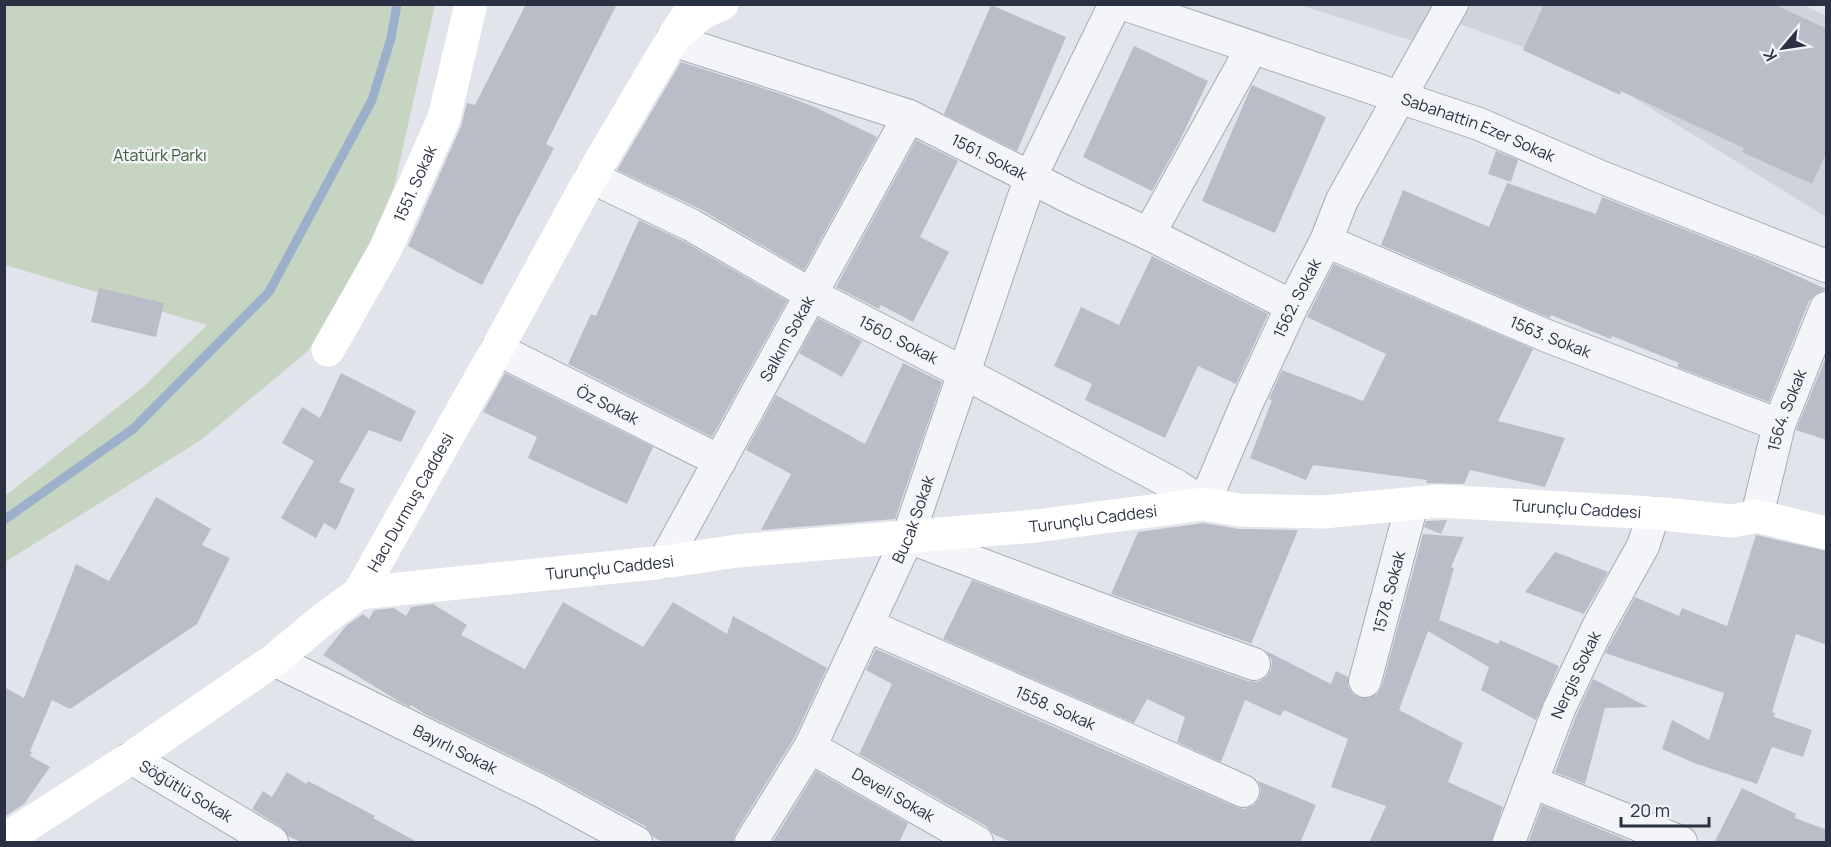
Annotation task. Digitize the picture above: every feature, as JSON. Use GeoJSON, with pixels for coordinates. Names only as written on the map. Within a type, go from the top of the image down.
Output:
{"type":"FeatureCollection","features":[{"type":"Feature","properties":{"kind":"street","name":"1551. Sokak"},"geometry":{"type":"LineString","coordinates":[[328,350],[386,248],[444,118],[471,4]]}},
{"type":"Feature","properties":{"kind":"street","name":"Hacı Durmuş Caddesi"},"geometry":{"type":"LineString","coordinates":[[4,840],[131,758],[274,660],[359,593],[591,177],[695,4]]}},
{"type":"Feature","properties":{"kind":"street","name":"Hacı Durmuş Caddesi"},"geometry":{"type":"LineString","coordinates":[[673,38],[702,13],[722,4]]}},
{"type":"Feature","properties":{"kind":"street","name":"Bucak Sokak"},"geometry":{"type":"LineString","coordinates":[[751,843],[810,747],[908,537],[1031,176],[1115,4]]}},
{"type":"Feature","properties":{"kind":"street","name":"Sabahattin Ezer Sokak"},"geometry":{"type":"LineString","coordinates":[[1124,4],[1479,124],[1601,177],[1827,267]]}},
{"type":"Feature","properties":{"kind":"street","name":"1562. Sokak"},"geometry":{"type":"LineString","coordinates":[[1204,504],[1247,403],[1292,306],[1326,241],[1342,200],[1452,4]]}},
{"type":"Feature","properties":{"kind":"street","name":"1561. Sokak"},"geometry":{"type":"LineString","coordinates":[[673,38],[909,116],[1292,306]]}},
{"type":"Feature","properties":{"kind":"street"},"geometry":{"type":"LineString","coordinates":[[1149,234],[1252,48]]}},
{"type":"Feature","properties":{"kind":"street","name":"Salkım Sokak"},"geometry":{"type":"LineString","coordinates":[[664,562],[909,116]]}},
{"type":"Feature","properties":{"kind":"street","name":"1560. Sokak"},"geometry":{"type":"LineString","coordinates":[[591,177],[691,225],[812,295],[1175,485],[1204,504]]}},
{"type":"Feature","properties":{"kind":"street","name":"1563. Sokak"},"geometry":{"type":"LineString","coordinates":[[1326,241],[1547,336],[1779,425]]}},
{"type":"Feature","properties":{"kind":"street","name":"1564. Sokak"},"geometry":{"type":"LineString","coordinates":[[1757,516],[1779,425],[1827,308]]}},
{"type":"Feature","properties":{"kind":"street","name":"Öz Sokak"},"geometry":{"type":"LineString","coordinates":[[497,349],[720,461]]}},
{"type":"Feature","properties":{"kind":"street","name":"Turunçlu Caddesi"},"geometry":{"type":"LineString","coordinates":[[359,593],[664,562],[736,551],[1036,526],[1204,504],[1239,510],[1323,513],[1439,501],[1654,513],[1732,521],[1757,516],[1827,532]]}},
{"type":"Feature","properties":{"kind":"street","name":"1578. Sokak"},"geometry":{"type":"LineString","coordinates":[[1365,681],[1412,504]]}},
{"type":"Feature","properties":{"kind":"street","name":"Nergis Sokak"},"geometry":{"type":"LineString","coordinates":[[1509,843],[1559,709],[1598,627],[1643,546],[1654,513]]}},
{"type":"Feature","properties":{"kind":"street"},"geometry":{"type":"LineString","coordinates":[[908,537],[1254,664]]}},
{"type":"Feature","properties":{"kind":"street","name":"1558. Sokak"},"geometry":{"type":"LineString","coordinates":[[867,625],[1243,791]]}},
{"type":"Feature","properties":{"kind":"street","name":"Bayırlı Sokak"},"geometry":{"type":"LineString","coordinates":[[274,660],[543,792],[636,843]]}},
{"type":"Feature","properties":{"kind":"street","name":"Develi Sokak"},"geometry":{"type":"LineString","coordinates":[[810,747],[976,843]]}},
{"type":"Feature","properties":{"kind":"street","name":"Söğütlü Sokak"},"geometry":{"type":"LineString","coordinates":[[131,758],[272,843]]}},
{"type":"Feature","properties":{"kind":"street"},"geometry":{"type":"LineString","coordinates":[[1532,782],[1682,843]]}},
{"type":"Feature","properties":{"kind":"shaded area"},"geometry":{"type":"Polygon","coordinates":[[[1300,5],[1804,5],[1826,16],[1826,217],[1629,95],[1523,47],[1432,14],[1416,42],[1300,5]]]}},
{"type":"Feature","properties":{"kind":"green space","name":"Atatürk Parkı"},"geometry":{"type":"Polygon","coordinates":[[[4,5],[435,5],[394,187],[355,276],[308,351],[201,440],[5,562],[5,496],[142,388],[207,325],[5,265],[4,5]]]}},
{"type":"Feature","properties":{"kind":"building"},"geometry":{"type":"Polygon","coordinates":[[[526,4],[617,4],[546,144],[554,148],[482,285],[408,246],[461,126],[467,103],[475,105],[526,4]]]}},
{"type":"Feature","properties":{"kind":"building"},"geometry":{"type":"Polygon","coordinates":[[[1544,4],[1774,4],[1827,29],[1827,152],[1812,184],[1742,152],[1744,148],[1621,91],[1620,95],[1523,50],[1544,4]]]}},
{"type":"Feature","properties":{"kind":"building"},"geometry":{"type":"Polygon","coordinates":[[[991,5],[1066,37],[1017,151],[944,114],[991,5]]]}},
{"type":"Feature","properties":{"kind":"building"},"geometry":{"type":"Polygon","coordinates":[[[1134,46],[1208,81],[1180,140],[1152,191],[1083,157],[1134,46]]]}},
{"type":"Feature","properties":{"kind":"building"},"geometry":{"type":"Polygon","coordinates":[[[681,62],[784,95],[877,137],[804,270],[700,209],[617,170],[681,62]]]}},
{"type":"Feature","properties":{"kind":"building"},"geometry":{"type":"Polygon","coordinates":[[[1252,85],[1326,117],[1275,233],[1202,201],[1252,85]]]}},
{"type":"Feature","properties":{"kind":"building"},"geometry":{"type":"Polygon","coordinates":[[[916,140],[958,161],[920,237],[949,252],[913,322],[881,305],[879,309],[836,287],[916,140]]]}},
{"type":"Feature","properties":{"kind":"building"},"geometry":{"type":"Polygon","coordinates":[[[1496,151],[1518,160],[1511,182],[1488,174],[1496,151]]]}},
{"type":"Feature","properties":{"kind":"building"},"geometry":{"type":"Polygon","coordinates":[[[1507,183],[1596,214],[1602,197],[1762,260],[1826,289],[1815,294],[1809,301],[1769,402],[1677,367],[1679,363],[1612,336],[1611,339],[1551,315],[1550,318],[1381,245],[1403,190],[1489,227],[1507,183]]]}},
{"type":"Feature","properties":{"kind":"building"},"geometry":{"type":"Polygon","coordinates":[[[639,220],[683,241],[787,301],[712,437],[568,364],[591,314],[596,316],[639,220]]]}},
{"type":"Feature","properties":{"kind":"building"},"geometry":{"type":"Polygon","coordinates":[[[1152,256],[1268,314],[1236,384],[1198,366],[1165,438],[1085,400],[1092,384],[1054,366],[1081,307],[1119,325],[1152,256]]]}},
{"type":"Feature","properties":{"kind":"building"},"geometry":{"type":"Polygon","coordinates":[[[1334,264],[1533,349],[1498,421],[1565,438],[1545,487],[1470,470],[1464,484],[1426,483],[1427,480],[1313,465],[1306,480],[1250,458],[1272,400],[1269,399],[1282,370],[1363,401],[1386,354],[1307,317],[1334,264]]]}},
{"type":"Feature","properties":{"kind":"building"},"geometry":{"type":"Polygon","coordinates":[[[99,288],[164,303],[156,337],[91,322],[99,288]]]}},
{"type":"Feature","properties":{"kind":"building"},"geometry":{"type":"Polygon","coordinates":[[[818,318],[862,341],[842,377],[799,353],[818,318]]]}},
{"type":"Feature","properties":{"kind":"building"},"geometry":{"type":"Polygon","coordinates":[[[1827,355],[1827,440],[1796,430],[1827,355]]]}},
{"type":"Feature","properties":{"kind":"building"},"geometry":{"type":"Polygon","coordinates":[[[903,363],[942,382],[895,519],[761,530],[791,474],[746,450],[776,395],[865,444],[903,363]]]}},
{"type":"Feature","properties":{"kind":"building"},"geometry":{"type":"Polygon","coordinates":[[[341,373],[416,411],[401,442],[369,430],[339,482],[355,489],[336,530],[324,523],[316,538],[281,518],[314,461],[282,443],[302,407],[320,418],[341,373]]]}},
{"type":"Feature","properties":{"kind":"building"},"geometry":{"type":"Polygon","coordinates":[[[505,373],[653,447],[627,504],[528,458],[537,437],[483,412],[505,373]]]}},
{"type":"Feature","properties":{"kind":"building"},"geometry":{"type":"Polygon","coordinates":[[[156,497],[211,529],[202,545],[230,558],[197,624],[70,709],[52,700],[30,751],[32,752],[30,756],[50,767],[24,804],[4,817],[4,687],[24,698],[76,564],[109,581],[156,497]]]}},
{"type":"Feature","properties":{"kind":"building"},"geometry":{"type":"Polygon","coordinates":[[[1447,520],[1441,534],[1424,527],[1426,521],[1447,520]]]}},
{"type":"Feature","properties":{"kind":"building"},"geometry":{"type":"Polygon","coordinates":[[[1204,523],[1239,529],[1298,530],[1251,643],[1111,594],[1138,532],[1204,523]]]}},
{"type":"Feature","properties":{"kind":"building"},"geometry":{"type":"Polygon","coordinates":[[[1423,534],[1464,537],[1451,567],[1454,568],[1439,620],[1498,644],[1500,640],[1559,666],[1536,720],[1481,690],[1489,667],[1428,631],[1399,710],[1463,743],[1448,782],[1503,807],[1491,843],[1369,843],[1386,806],[1331,787],[1348,739],[1284,710],[1280,716],[1245,700],[1221,762],[1177,742],[1185,717],[1147,699],[1134,723],[943,639],[972,580],[1248,681],[1258,682],[1271,670],[1272,660],[1266,651],[1331,684],[1336,671],[1348,677],[1348,686],[1353,694],[1361,698],[1369,698],[1377,694],[1382,686],[1423,534]]]}},
{"type":"Feature","properties":{"kind":"building"},"geometry":{"type":"Polygon","coordinates":[[[1756,535],[1827,551],[1827,645],[1796,634],[1772,712],[1775,713],[1774,717],[1812,730],[1803,757],[1772,747],[1757,784],[1694,763],[1662,749],[1672,720],[1709,740],[1724,693],[1605,653],[1635,597],[1679,616],[1682,608],[1727,626],[1756,535]]]}},
{"type":"Feature","properties":{"kind":"building"},"geometry":{"type":"Polygon","coordinates":[[[1555,552],[1608,572],[1584,614],[1525,592],[1555,552]]]}},
{"type":"Feature","properties":{"kind":"building"},"geometry":{"type":"Polygon","coordinates":[[[563,602],[643,647],[673,602],[727,634],[733,616],[827,668],[794,738],[736,832],[733,843],[664,843],[652,836],[645,826],[411,705],[410,707],[400,702],[323,655],[346,626],[363,614],[369,619],[374,610],[394,608],[406,616],[411,607],[433,604],[467,625],[461,635],[525,669],[563,602]]]}},
{"type":"Feature","properties":{"kind":"building"},"geometry":{"type":"Polygon","coordinates":[[[876,649],[1236,807],[1245,809],[1254,805],[1259,799],[1261,790],[1258,781],[1316,805],[1300,843],[1013,843],[993,834],[986,826],[859,754],[892,684],[866,670],[876,649]]]}},
{"type":"Feature","properties":{"kind":"building"},"geometry":{"type":"Polygon","coordinates":[[[1593,679],[1648,707],[1605,708],[1585,784],[1555,772],[1593,679]]]}},
{"type":"Feature","properties":{"kind":"building"},"geometry":{"type":"Polygon","coordinates":[[[816,771],[908,823],[899,843],[772,843],[816,771]]]}},
{"type":"Feature","properties":{"kind":"building"},"geometry":{"type":"Polygon","coordinates":[[[287,772],[306,784],[308,781],[375,816],[373,818],[419,843],[303,843],[288,836],[281,827],[252,809],[263,791],[272,797],[287,772]]]}},
{"type":"Feature","properties":{"kind":"building"},"geometry":{"type":"Polygon","coordinates":[[[1742,788],[1796,814],[1795,818],[1827,830],[1827,843],[1714,843],[1742,788]]]}},
{"type":"Feature","properties":{"kind":"building"},"geometry":{"type":"Polygon","coordinates":[[[1542,805],[1634,843],[1528,843],[1542,805]]]}},
{"type":"Feature","properties":{"kind":"waterway"},"geometry":{"type":"LineString","coordinates":[[4,520],[133,429],[269,292],[372,100],[391,38],[397,4]]}}]}
